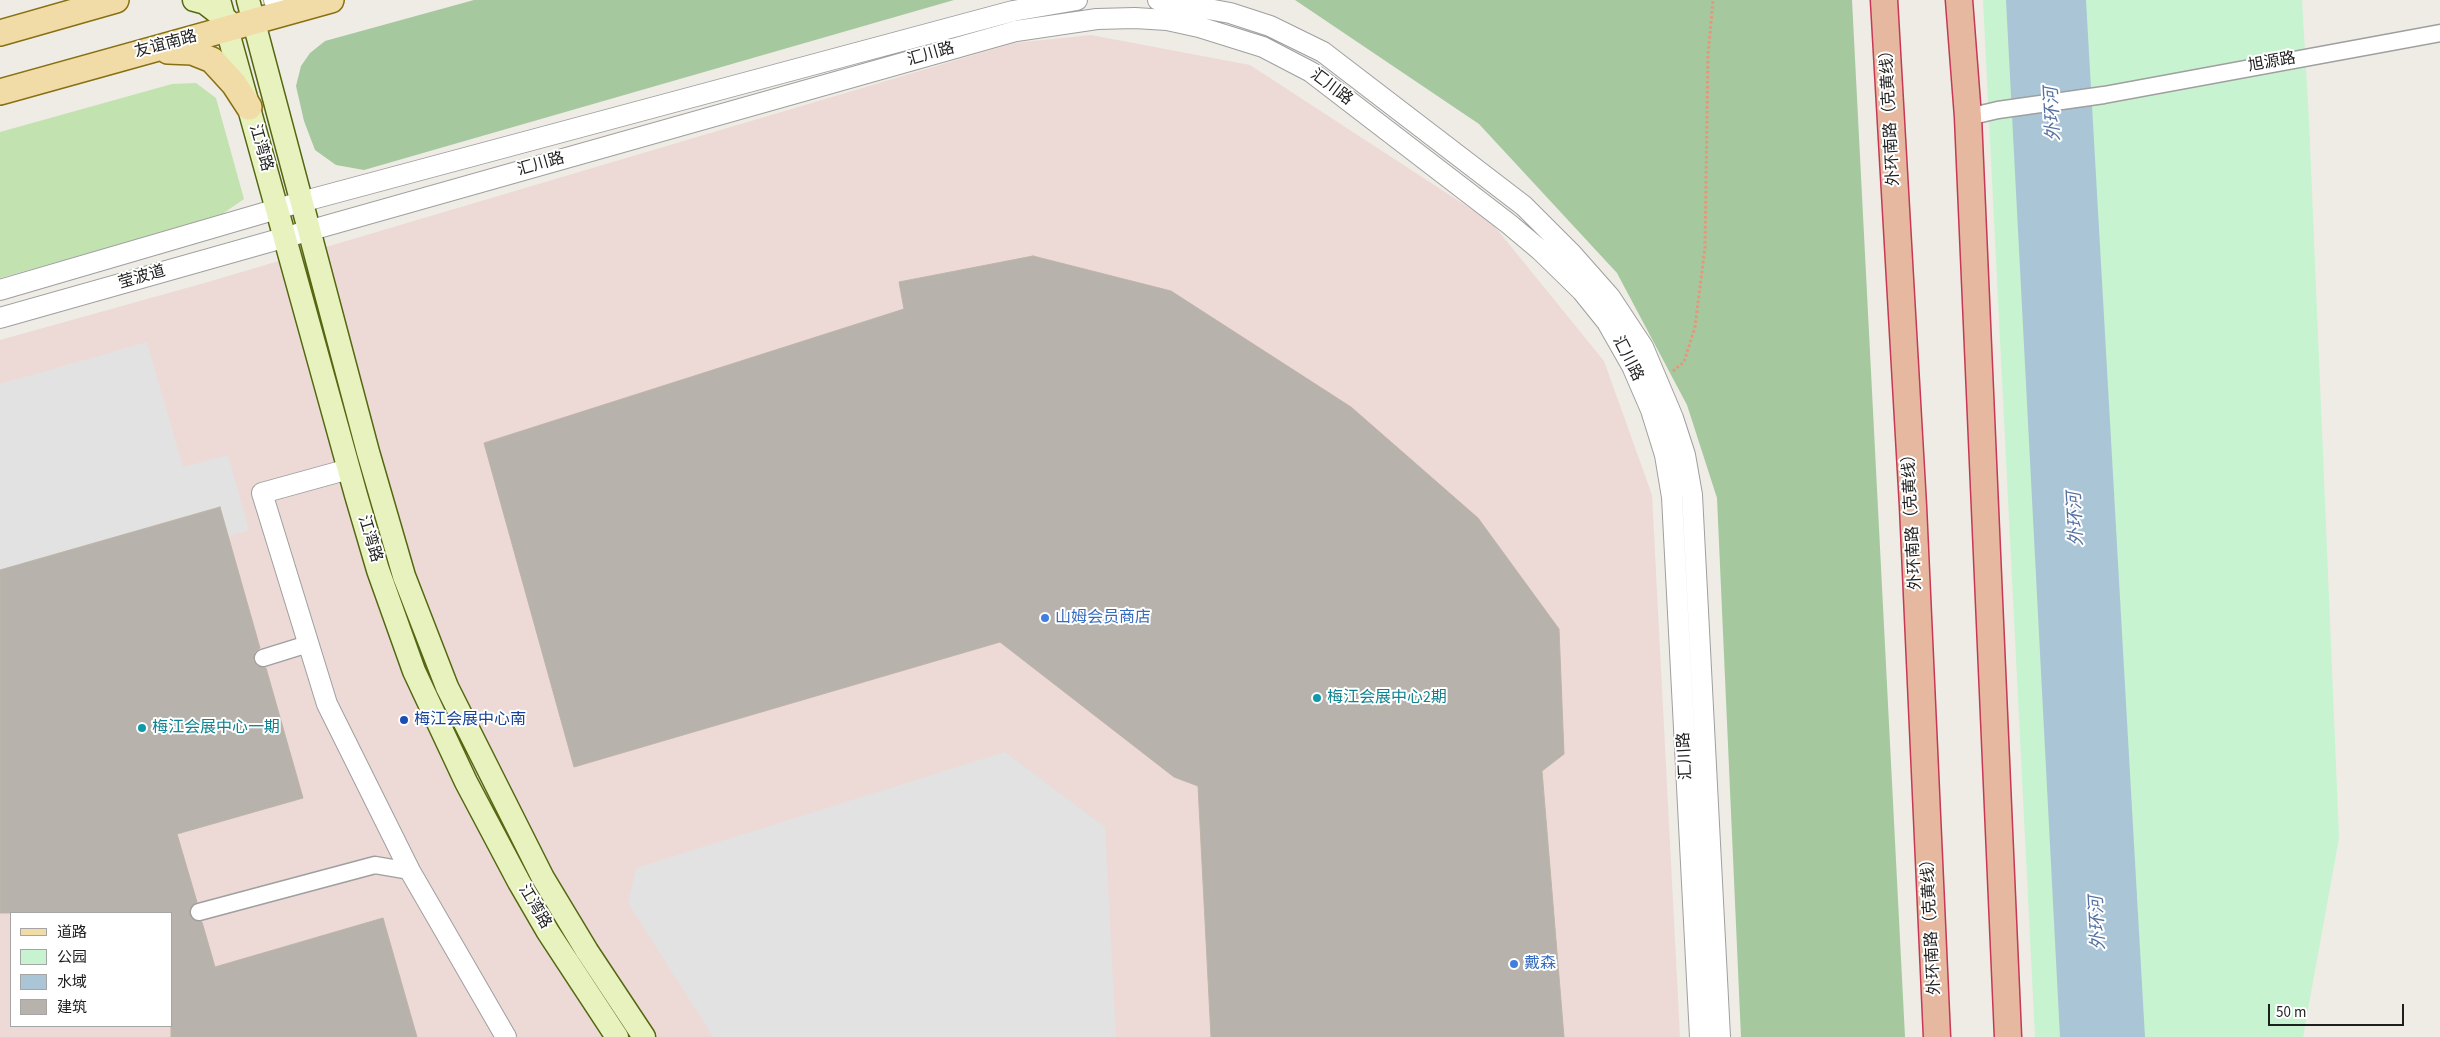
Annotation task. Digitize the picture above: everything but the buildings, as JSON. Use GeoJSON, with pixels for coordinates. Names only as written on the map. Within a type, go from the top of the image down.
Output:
{"type":"FeatureCollection","features":[{"type":"Feature","properties":{"kind":"highway","name":"外环南路（克黄线）"},"geometry":{"type":"LineString","coordinates":[[1884,0],[1912,496],[1937,1037]]}},
{"type":"Feature","properties":{"kind":"highway"},"geometry":{"type":"LineString","coordinates":[[1959,0],[1968,117],[2008,1037]]}},
{"type":"Feature","properties":{"kind":"main road"},"geometry":{"type":"LineString","coordinates":[[0,33],[116,0]]}},
{"type":"Feature","properties":{"kind":"main road","name":"江湾路"},"geometry":{"type":"LineString","coordinates":[[194,0],[234,16],[275,102],[308,230],[404,576],[447,687],[543,878],[587,951],[644,1037]]}},
{"type":"Feature","properties":{"kind":"main road","name":"友谊南路"},"geometry":{"type":"LineString","coordinates":[[0,92],[138,53],[234,16],[330,0]]}},
{"type":"Feature","properties":{"kind":"main road","name":"江湾路"},"geometry":{"type":"LineString","coordinates":[[234,16],[249,107],[378,570],[411,662],[466,782],[519,882],[548,932],[617,1037]]}},
{"type":"Feature","properties":{"kind":"main road"},"geometry":{"type":"LineString","coordinates":[[138,53],[172,51],[205,56],[224,71],[249,107]]}},
{"type":"Feature","properties":{"kind":"street"},"geometry":{"type":"LineString","coordinates":[[274,0],[330,0]]}},
{"type":"Feature","properties":{"kind":"street","name":"汇川路"},"geometry":{"type":"LineString","coordinates":[[278,209],[1013,11],[1077,0]]}},
{"type":"Feature","properties":{"kind":"street","name":"汇川路"},"geometry":{"type":"LineString","coordinates":[[1158,0],[1230,13],[1270,26],[1323,52],[1524,206],[1572,254],[1610,297],[1643,347],[1659,382],[1685,455],[1692,495],[1720,1037]]}},
{"type":"Feature","properties":{"kind":"street","name":"汇川路"},"geometry":{"type":"LineString","coordinates":[[285,237],[1016,31],[1058,24],[1135,18],[1175,22],[1231,35],[1263,47],[1311,72],[1509,224],[1575,284],[1607,322],[1632,366],[1651,410],[1665,455],[1672,497],[1700,1037]]}},
{"type":"Feature","properties":{"kind":"street","name":"旭源路"},"geometry":{"type":"LineString","coordinates":[[1968,117],[1998,110],[2104,95],[2440,33]]}},
{"type":"Feature","properties":{"kind":"street","name":"莹波道"},"geometry":{"type":"LineString","coordinates":[[0,290],[278,209]]}},
{"type":"Feature","properties":{"kind":"street","name":"莹波道"},"geometry":{"type":"LineString","coordinates":[[0,318],[285,237]]}},
{"type":"Feature","properties":{"kind":"street"},"geometry":{"type":"LineString","coordinates":[[349,469],[262,493],[327,704],[410,870],[506,1037]]}},
{"type":"Feature","properties":{"kind":"street"},"geometry":{"type":"LineString","coordinates":[[263,658],[308,644]]}},
{"type":"Feature","properties":{"kind":"street"},"geometry":{"type":"LineString","coordinates":[[199,912],[375,866],[410,870]]}},
{"type":"Feature","properties":{"kind":"path"},"geometry":{"type":"LineString","coordinates":[[1659,382],[1684,362],[1695,327],[1705,247],[1708,56],[1713,0]]}},
{"type":"Feature","properties":{"kind":"shaded area","name":"山姆会员商店"},"geometry":{"type":"Polygon","coordinates":[[[1091,35],[1250,65],[1491,222],[1604,361],[1652,495],[1680,1037],[0,1037],[0,340],[208,282],[1014,43],[1091,35]]]}},
{"type":"Feature","properties":{"kind":"shaded area"},"geometry":{"type":"Polygon","coordinates":[[[147,342],[183,467],[228,455],[249,530],[228,536],[220,507],[0,570],[0,384],[147,342]]]}},
{"type":"Feature","properties":{"kind":"shaded area"},"geometry":{"type":"Polygon","coordinates":[[[1005,752],[1105,827],[1116,1037],[713,1037],[628,903],[636,868],[1005,752]]]}},
{"type":"Feature","properties":{"kind":"green space"},"geometry":{"type":"Polygon","coordinates":[[[474,0],[954,0],[364,170],[336,165],[315,150],[304,121],[296,86],[301,66],[310,53],[325,41],[474,0]]]}},
{"type":"Feature","properties":{"kind":"green space"},"geometry":{"type":"Polygon","coordinates":[[[1295,0],[1852,0],[1905,1037],[1741,1037],[1717,498],[1687,405],[1617,273],[1479,124],[1295,0]]]}},
{"type":"Feature","properties":{"kind":"green space"},"geometry":{"type":"Polygon","coordinates":[[[1983,0],[2302,0],[2309,121],[2339,838],[2303,1037],[2035,1037],[1983,0]]]}},
{"type":"Feature","properties":{"kind":"green space"},"geometry":{"type":"Polygon","coordinates":[[[196,83],[216,98],[244,199],[218,217],[0,278],[0,132],[172,84],[196,83]]]}},
{"type":"Feature","properties":{"kind":"water","name":"外环河"},"geometry":{"type":"Polygon","coordinates":[[[2006,0],[2086,0],[2145,1037],[2060,1037],[2006,0]]]}},
{"type":"Feature","properties":{"kind":"place","name":"山姆会员商店"},"geometry":{"type":"Point","coordinates":[1045,618]}},
{"type":"Feature","properties":{"kind":"place","name":"梅江会展中心2期"},"geometry":{"type":"Point","coordinates":[1317,698]}},
{"type":"Feature","properties":{"kind":"place","name":"梅江会展中心南"},"geometry":{"type":"Point","coordinates":[404,720]}},
{"type":"Feature","properties":{"kind":"place","name":"梅江会展中心一期"},"geometry":{"type":"Point","coordinates":[142,728]}},
{"type":"Feature","properties":{"kind":"place","name":"戴森"},"geometry":{"type":"Point","coordinates":[1514,964]}}]}
